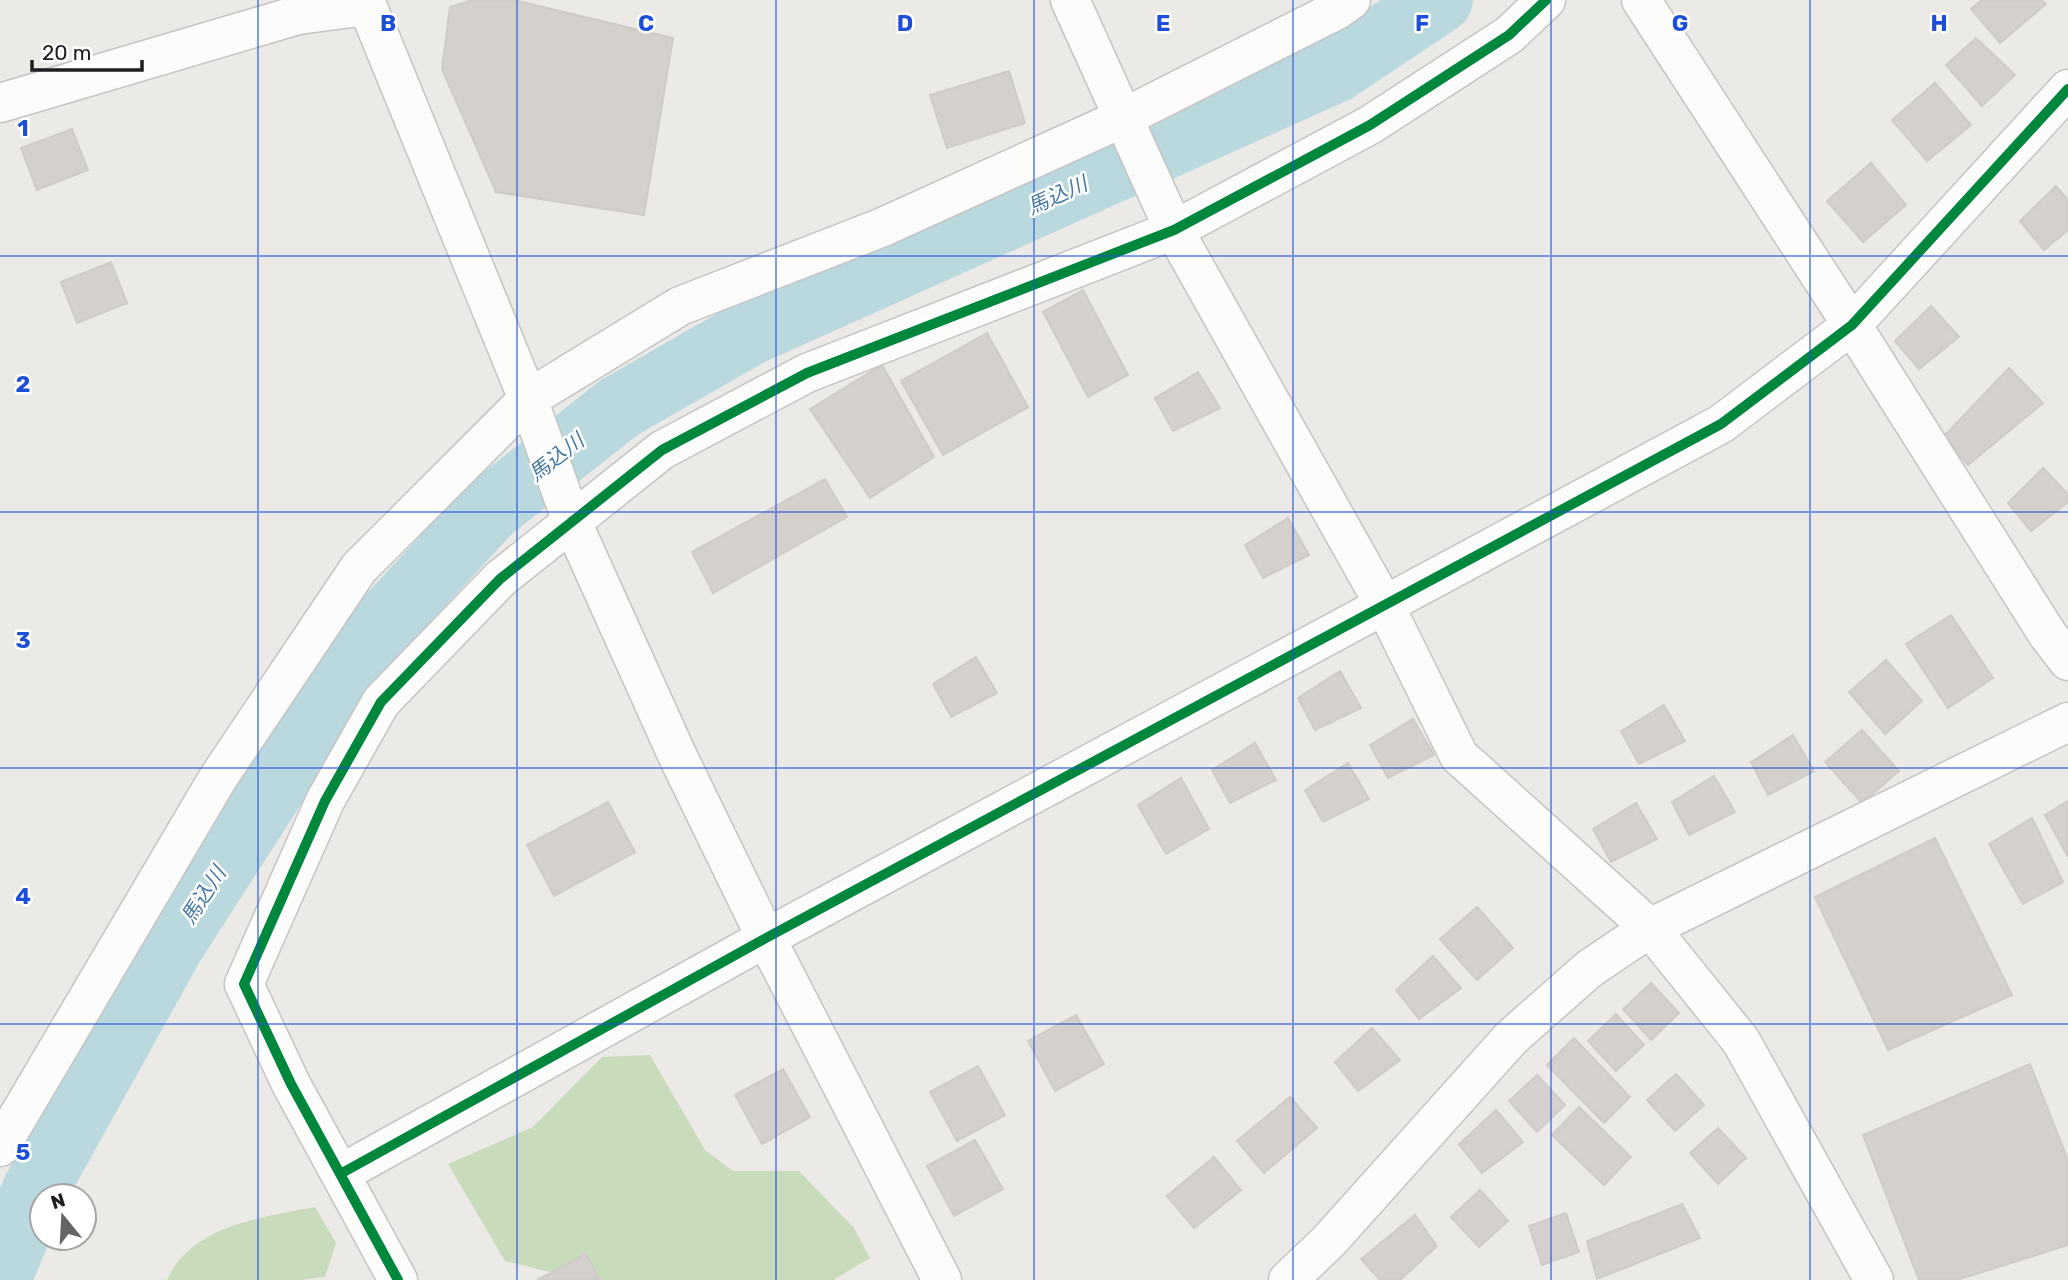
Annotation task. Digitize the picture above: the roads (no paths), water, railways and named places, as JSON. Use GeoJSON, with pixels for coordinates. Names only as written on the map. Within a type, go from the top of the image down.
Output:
{"type":"FeatureCollection","features":[{"type":"Feature","properties":{"kind":"street"},"geometry":{"type":"LineString","coordinates":[[1070,0],[1170,222],[1385,606],[1459,756],[1650,928],[1741,1041],[1874,1280]]}},
{"type":"Feature","properties":{"kind":"street"},"geometry":{"type":"LineString","coordinates":[[0,1147],[218,778],[359,568],[532,408],[680,306],[883,227],[1126,123],[1351,0]]}},
{"type":"Feature","properties":{"kind":"street"},"geometry":{"type":"LineString","coordinates":[[398,1280],[292,1084],[244,984],[325,801],[381,702],[500,579],[570,514],[662,450],[807,373],[1170,222],[1370,125],[1509,35],[1546,0]]}},
{"type":"Feature","properties":{"kind":"street"},"geometry":{"type":"LineString","coordinates":[[1641,0],[1852,325],[2048,635],[2068,661]]}},
{"type":"Feature","properties":{"kind":"street"},"geometry":{"type":"LineString","coordinates":[[0,103],[298,15],[366,3],[532,408],[570,514],[678,757],[766,938],[942,1280]]}},
{"type":"Feature","properties":{"kind":"street"},"geometry":{"type":"LineString","coordinates":[[342,1173],[766,938],[1721,424],[1852,325],[2068,89]]}},
{"type":"Feature","properties":{"kind":"street"},"geometry":{"type":"LineString","coordinates":[[1288,1280],[1338,1232],[1511,1038],[1589,969],[1650,928],[2068,722]]}},
{"type":"Feature","properties":{"kind":"waterway","name":"馬込川"},"geometry":{"type":"LineString","coordinates":[[0,1275],[35,1190],[173,942],[366,643],[490,509],[620,407],[749,333],[1335,70],[1440,0]]}}]}
